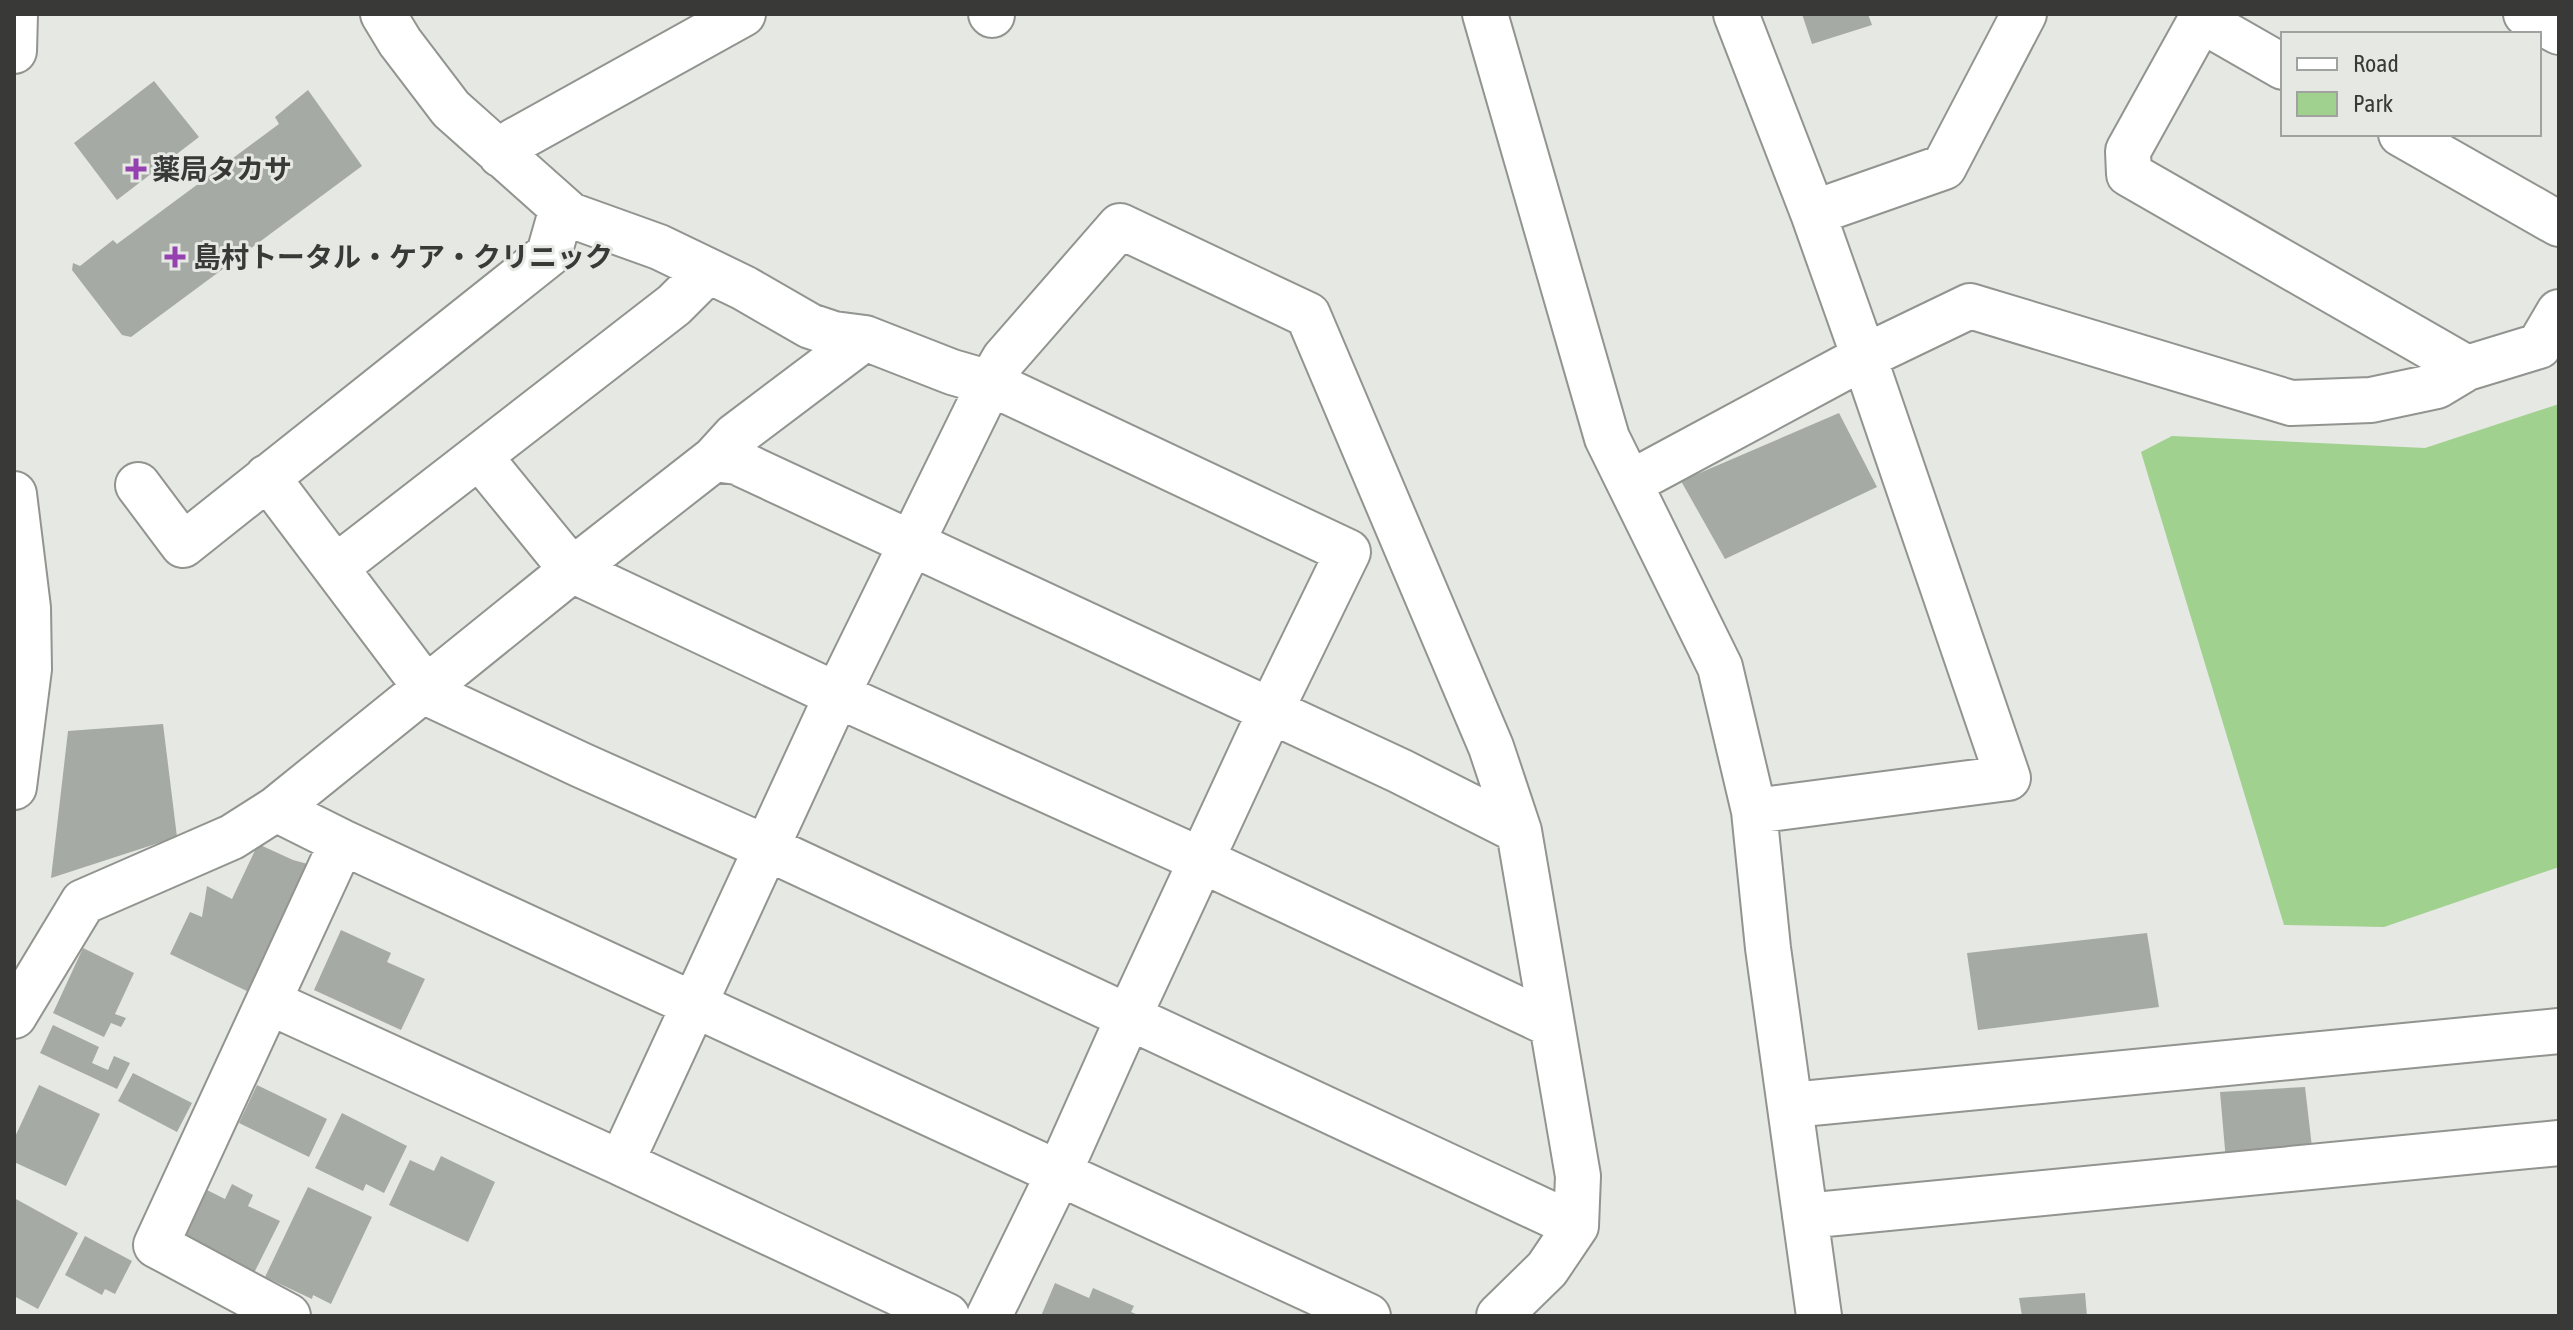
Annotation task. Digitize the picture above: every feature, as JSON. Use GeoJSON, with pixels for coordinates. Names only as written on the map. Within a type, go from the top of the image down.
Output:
{"type":"FeatureCollection","features":[{"type":"Feature","properties":{"kind":"street"},"geometry":{"type":"LineString","coordinates":[[14,51],[15,14]]}},
{"type":"Feature","properties":{"kind":"street"},"geometry":{"type":"LineString","coordinates":[[383,14],[400,42],[451,109],[562,208],[586,222],[659,247],[744,288],[810,326],[834,334],[865,338],[952,372],[990,383],[1348,552]]}},
{"type":"Feature","properties":{"kind":"street"},"geometry":{"type":"LineString","coordinates":[[501,155],[514,141],[743,14]]}},
{"type":"Feature","properties":{"kind":"street"},"geometry":{"type":"LineString","coordinates":[[1485,14],[1607,438],[1720,667],[1754,811],[1768,948],[1819,1316]]}},
{"type":"Feature","properties":{"kind":"street"},"geometry":{"type":"LineString","coordinates":[[1736,14],[1813,213],[2008,778],[1754,811]]}},
{"type":"Feature","properties":{"kind":"street"},"geometry":{"type":"LineString","coordinates":[[1813,213],[1944,167],[2024,14]]}},
{"type":"Feature","properties":{"kind":"street"},"geometry":{"type":"LineString","coordinates":[[2526,14],[2559,32]]}},
{"type":"Feature","properties":{"kind":"street"},"geometry":{"type":"LineString","coordinates":[[2281,66],[2202,17],[2128,151],[2129,174],[2467,368]]}},
{"type":"Feature","properties":{"kind":"street"},"geometry":{"type":"LineString","coordinates":[[2405,136],[2559,224]]}},
{"type":"Feature","properties":{"kind":"street"},"geometry":{"type":"LineString","coordinates":[[138,485],[183,545],[549,254],[562,208]]}},
{"type":"Feature","properties":{"kind":"street"},"geometry":{"type":"LineString","coordinates":[[621,1163],[837,695],[990,383],[1004,359],[1120,226],[1308,315],[1491,747],[1519,831],[1578,1176],[1576,1226],[1547,1269],[1499,1316]]}},
{"type":"Feature","properties":{"kind":"street"},"geometry":{"type":"LineString","coordinates":[[336,567],[674,305],[708,271]]}},
{"type":"Feature","properties":{"kind":"street"},"geometry":{"type":"LineString","coordinates":[[1630,483],[1864,357],[1970,306],[2291,403],[2371,400],[2437,386],[2467,368],[2539,346],[2559,312]]}},
{"type":"Feature","properties":{"kind":"street"},"geometry":{"type":"LineString","coordinates":[[14,1016],[83,902],[232,837],[276,809],[714,459],[735,436],[865,338]]}},
{"type":"Feature","properties":{"kind":"street"},"geometry":{"type":"LineString","coordinates":[[479,456],[572,570],[1552,1025]]}},
{"type":"Feature","properties":{"kind":"street"},"geometry":{"type":"LineString","coordinates":[[714,459],[737,462],[1271,710],[1519,831]]}},
{"type":"Feature","properties":{"kind":"street"},"geometry":{"type":"LineString","coordinates":[[267,477],[424,689],[581,765],[767,848],[1576,1226]]}},
{"type":"Feature","properties":{"kind":"street"},"geometry":{"type":"LineString","coordinates":[[14,494],[28,608],[29,669],[14,787]]}},
{"type":"Feature","properties":{"kind":"street"},"geometry":{"type":"LineString","coordinates":[[989,1316],[1058,1175],[1271,710],[1348,552],[1393,516]]}},
{"type":"Feature","properties":{"kind":"street"},"geometry":{"type":"LineString","coordinates":[[276,809],[1058,1175],[1368,1316]]}},
{"type":"Feature","properties":{"kind":"street"},"geometry":{"type":"LineString","coordinates":[[288,1316],[156,1245],[342,842]]}},
{"type":"Feature","properties":{"kind":"street"},"geometry":{"type":"LineString","coordinates":[[269,1002],[947,1316]]}},
{"type":"Feature","properties":{"kind":"street"},"geometry":{"type":"LineString","coordinates":[[1791,1105],[2559,1031]]}},
{"type":"Feature","properties":{"kind":"street"},"geometry":{"type":"LineString","coordinates":[[1805,1216],[2559,1143]]}},
{"type":"Feature","properties":{"kind":"green space"},"geometry":{"type":"Polygon","coordinates":[[[2559,404],[2559,867],[2384,927],[2284,925],[2141,452],[2172,436],[2425,448],[2559,404]]]}},
{"type":"Feature","properties":{"kind":"building"},"geometry":{"type":"Polygon","coordinates":[[[1802,14],[1868,14],[1872,25],[1812,44],[1802,14]]]}},
{"type":"Feature","properties":{"kind":"building"},"geometry":{"type":"Polygon","coordinates":[[[154,81],[199,137],[117,200],[74,143],[154,81]]]}},
{"type":"Feature","properties":{"kind":"building"},"geometry":{"type":"Polygon","coordinates":[[[308,90],[362,166],[131,337],[122,335],[72,270],[73,263],[80,266],[113,240],[117,244],[279,124],[275,117],[308,90]]]}},
{"type":"Feature","properties":{"kind":"building"},"geometry":{"type":"Polygon","coordinates":[[[1839,413],[1877,487],[1725,559],[1681,481],[1839,413]]]}},
{"type":"Feature","properties":{"kind":"building"},"geometry":{"type":"Polygon","coordinates":[[[163,724],[177,837],[51,878],[68,731],[163,724]]]}},
{"type":"Feature","properties":{"kind":"building"},"geometry":{"type":"Polygon","coordinates":[[[258,844],[315,866],[253,994],[170,954],[190,912],[202,917],[207,886],[232,899],[258,844]]]}},
{"type":"Feature","properties":{"kind":"building"},"geometry":{"type":"Polygon","coordinates":[[[341,930],[391,953],[387,962],[425,979],[401,1030],[314,990],[341,930]]]}},
{"type":"Feature","properties":{"kind":"building"},"geometry":{"type":"Polygon","coordinates":[[[2147,933],[2159,1007],[1978,1030],[1967,953],[2147,933]]]}},
{"type":"Feature","properties":{"kind":"building"},"geometry":{"type":"Polygon","coordinates":[[[83,948],[134,973],[115,1014],[126,1018],[121,1027],[111,1023],[104,1037],[53,1013],[83,948]]]}},
{"type":"Feature","properties":{"kind":"building"},"geometry":{"type":"Polygon","coordinates":[[[53,1025],[99,1047],[92,1063],[108,1070],[114,1056],[130,1063],[117,1089],[40,1053],[53,1025]]]}},
{"type":"Feature","properties":{"kind":"building"},"geometry":{"type":"Polygon","coordinates":[[[133,1073],[192,1103],[177,1132],[118,1101],[133,1073]]]}},
{"type":"Feature","properties":{"kind":"building"},"geometry":{"type":"Polygon","coordinates":[[[39,1085],[100,1114],[66,1186],[14,1162],[14,1139],[39,1085]]]}},
{"type":"Feature","properties":{"kind":"building"},"geometry":{"type":"Polygon","coordinates":[[[257,1085],[327,1119],[309,1157],[239,1123],[257,1085]]]}},
{"type":"Feature","properties":{"kind":"building"},"geometry":{"type":"Polygon","coordinates":[[[2305,1087],[2313,1156],[2226,1161],[2220,1092],[2305,1087]]]}},
{"type":"Feature","properties":{"kind":"building"},"geometry":{"type":"Polygon","coordinates":[[[342,1113],[407,1146],[384,1193],[366,1184],[363,1191],[315,1168],[342,1113]]]}},
{"type":"Feature","properties":{"kind":"building"},"geometry":{"type":"Polygon","coordinates":[[[441,1156],[495,1182],[468,1242],[389,1205],[410,1160],[434,1171],[441,1156]]]}},
{"type":"Feature","properties":{"kind":"building"},"geometry":{"type":"Polygon","coordinates":[[[232,1184],[253,1195],[248,1206],[280,1221],[253,1275],[187,1243],[182,1232],[203,1188],[225,1199],[232,1184]]]}},
{"type":"Feature","properties":{"kind":"building"},"geometry":{"type":"Polygon","coordinates":[[[308,1187],[372,1217],[331,1304],[313,1295],[312,1299],[265,1277],[308,1187]]]}},
{"type":"Feature","properties":{"kind":"building"},"geometry":{"type":"Polygon","coordinates":[[[14,1198],[78,1233],[38,1309],[14,1296],[14,1198]]]}},
{"type":"Feature","properties":{"kind":"building"},"geometry":{"type":"Polygon","coordinates":[[[85,1236],[132,1261],[115,1294],[105,1289],[102,1295],[65,1275],[85,1236]]]}},
{"type":"Feature","properties":{"kind":"building"},"geometry":{"type":"Polygon","coordinates":[[[1055,1283],[1089,1298],[1093,1288],[1134,1306],[1131,1312],[1141,1316],[1041,1316],[1055,1283]]]}},
{"type":"Feature","properties":{"kind":"building"},"geometry":{"type":"Polygon","coordinates":[[[2085,1293],[2087,1316],[2022,1316],[2019,1298],[2085,1293]]]}},
{"type":"Feature","properties":{"kind":"place","name":"薬局タカサ"},"geometry":{"type":"Point","coordinates":[136,169]}},
{"type":"Feature","properties":{"kind":"place","name":"島村トータル・ケア・クリニック"},"geometry":{"type":"Point","coordinates":[175,257]}}]}
